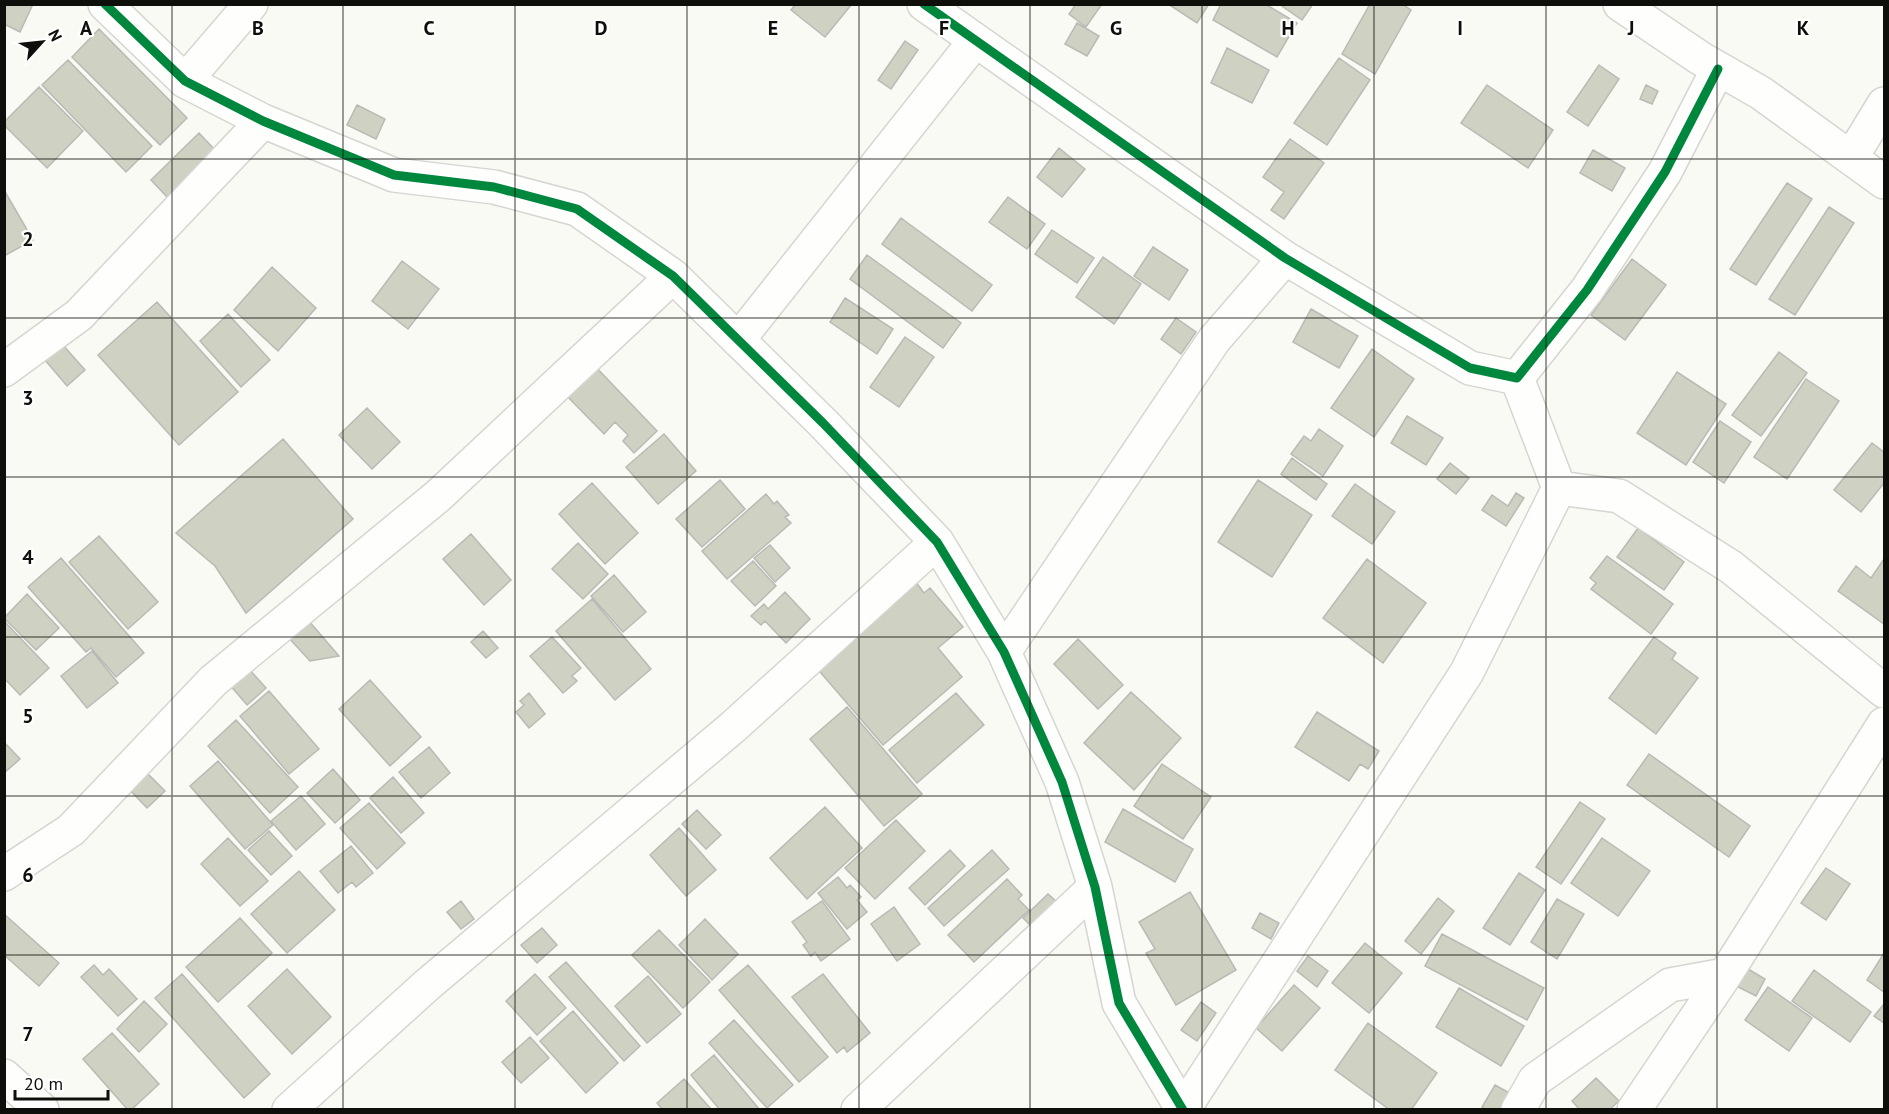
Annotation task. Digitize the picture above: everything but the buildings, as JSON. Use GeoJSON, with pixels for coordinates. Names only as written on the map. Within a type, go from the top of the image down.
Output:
{"type":"FeatureCollection","features":[{"type":"Feature","properties":{"kind":"street"},"geometry":{"type":"LineString","coordinates":[[105,4],[185,81],[263,121],[394,176],[494,187],[577,208],[673,276],[823,423],[937,542],[1005,652],[1062,782],[1095,887],[1119,1003],[1183,1110],[1467,672],[1559,488],[1517,378]]}},
{"type":"Feature","properties":{"kind":"street"},"geometry":{"type":"LineString","coordinates":[[185,81],[251,4]]}},
{"type":"Feature","properties":{"kind":"street"},"geometry":{"type":"LineString","coordinates":[[924,4],[1285,258],[1470,368],[1517,378]]}},
{"type":"Feature","properties":{"kind":"street"},"geometry":{"type":"LineString","coordinates":[[1620,4],[1719,69],[1761,93],[1884,182]]}},
{"type":"Feature","properties":{"kind":"street"},"geometry":{"type":"LineString","coordinates":[[738,340],[975,41]]}},
{"type":"Feature","properties":{"kind":"street"},"geometry":{"type":"LineString","coordinates":[[1517,378],[1587,290],[1665,172],[1719,69]]}},
{"type":"Feature","properties":{"kind":"street"},"geometry":{"type":"LineString","coordinates":[[1851,158],[1884,104]]}},
{"type":"Feature","properties":{"kind":"street"},"geometry":{"type":"LineString","coordinates":[[4,370],[79,315],[263,121]]}},
{"type":"Feature","properties":{"kind":"street"},"geometry":{"type":"LineString","coordinates":[[1005,652],[1214,340],[1285,258]]}},
{"type":"Feature","properties":{"kind":"street"},"geometry":{"type":"LineString","coordinates":[[4,874],[71,830],[213,681],[438,496],[673,276]]}},
{"type":"Feature","properties":{"kind":"street"},"geometry":{"type":"LineString","coordinates":[[1559,488],[1619,496],[1731,567],[1884,691]]}},
{"type":"Feature","properties":{"kind":"street"},"geometry":{"type":"LineString","coordinates":[[289,1110],[427,985],[733,727],[937,542]]}},
{"type":"Feature","properties":{"kind":"street"},"geometry":{"type":"LineString","coordinates":[[1634,1110],[1725,975],[1884,724]]}},
{"type":"Feature","properties":{"kind":"street"},"geometry":{"type":"LineString","coordinates":[[858,1110],[1095,887]]}},
{"type":"Feature","properties":{"kind":"street"},"geometry":{"type":"LineString","coordinates":[[1518,1110],[1535,1080],[1670,985],[1725,975]]}},
{"type":"Feature","properties":{"kind":"street"},"geometry":{"type":"LineString","coordinates":[[4,1076],[42,1110]]}},
{"type":"Feature","properties":{"kind":"cycle path"},"geometry":{"type":"LineString","coordinates":[[105,4],[185,81],[263,121],[394,175],[494,187],[577,209],[673,276],[823,423],[937,542],[1004,652],[1062,782],[1095,887],[1119,1003],[1183,1110]]}},
{"type":"Feature","properties":{"kind":"cycle path"},"geometry":{"type":"LineString","coordinates":[[924,4],[1285,258],[1470,368],[1517,378],[1587,290],[1665,172],[1718,69]]}}]}
